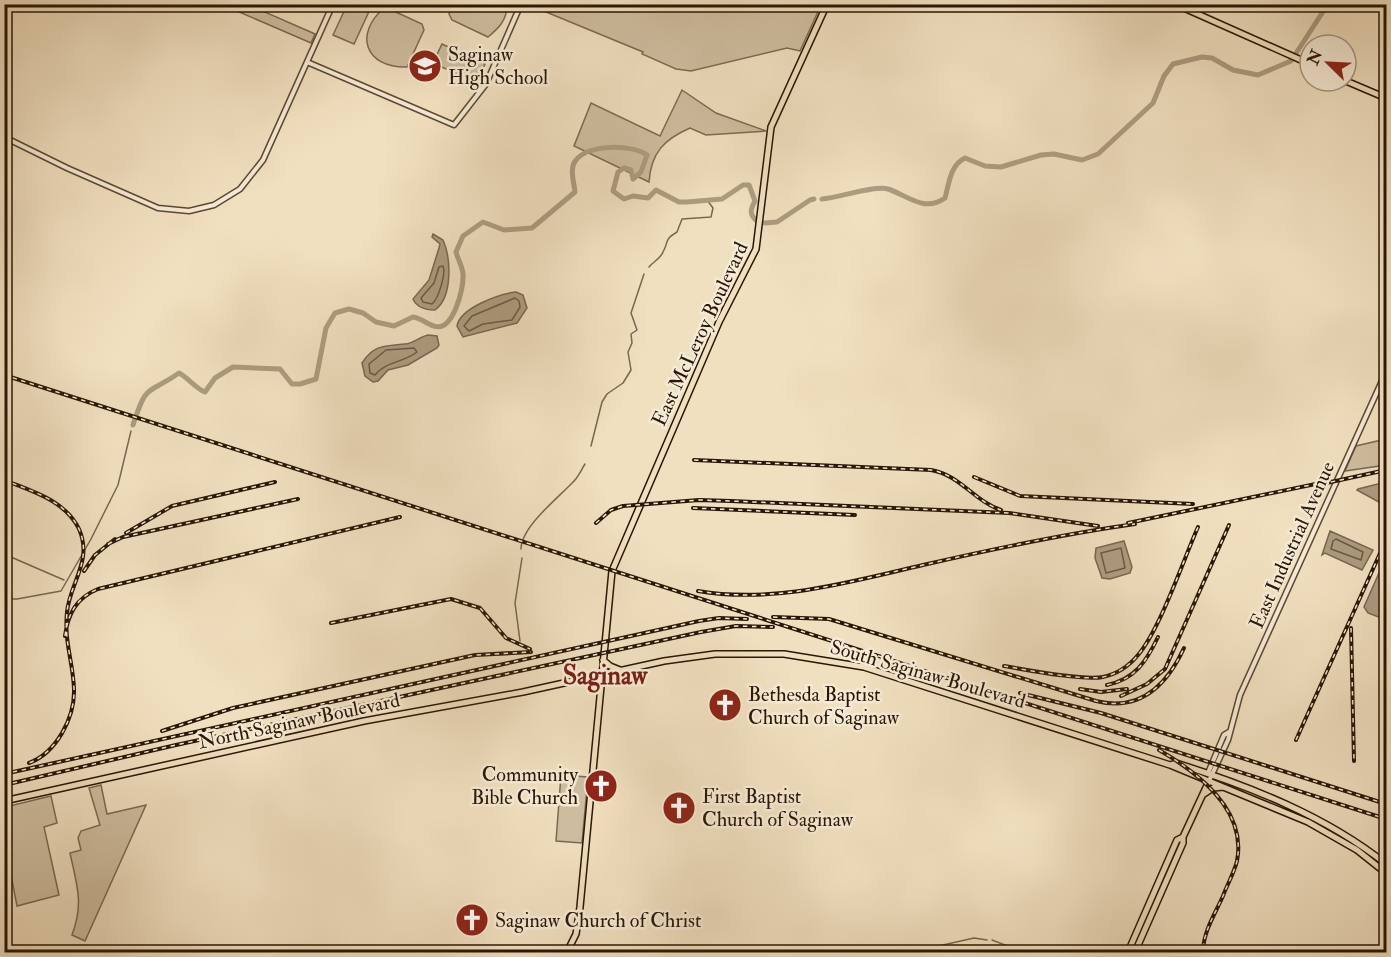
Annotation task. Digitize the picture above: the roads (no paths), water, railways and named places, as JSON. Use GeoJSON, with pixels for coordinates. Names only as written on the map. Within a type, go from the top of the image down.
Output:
{"type":"FeatureCollection","features":[{"type":"Feature","properties":{"kind":"main road","name":"East McLeroy Boulevard"},"geometry":{"type":"LineString","coordinates":[[567,952],[576,934],[578,918],[612,571],[719,322],[756,249],[771,127],[827,4]]}},
{"type":"Feature","properties":{"kind":"main road"},"geometry":{"type":"LineString","coordinates":[[1175,4],[1298,59]]}},
{"type":"Feature","properties":{"kind":"main road"},"geometry":{"type":"LineString","coordinates":[[1358,86],[1386,98]]}},
{"type":"Feature","properties":{"kind":"main road","name":"South Saginaw Boulevard"},"geometry":{"type":"LineString","coordinates":[[600,676],[685,658],[732,654],[784,654],[837,661],[884,673],[1209,777]]}},
{"type":"Feature","properties":{"kind":"main road"},"geometry":{"type":"LineString","coordinates":[[603,659],[610,666],[622,671]]}},
{"type":"Feature","properties":{"kind":"main road","name":"North Saginaw Boulevard"},"geometry":{"type":"LineString","coordinates":[[4,801],[364,722],[600,676]]}},
{"type":"Feature","properties":{"kind":"main road"},"geometry":{"type":"LineString","coordinates":[[1209,777],[1227,788],[1317,827],[1357,850],[1386,873]]}},
{"type":"Feature","properties":{"kind":"main road"},"geometry":{"type":"LineString","coordinates":[[1194,812],[1209,777]]}},
{"type":"Feature","properties":{"kind":"main road"},"geometry":{"type":"LineString","coordinates":[[1128,952],[1209,777]]}},
{"type":"Feature","properties":{"kind":"main road"},"geometry":{"type":"LineString","coordinates":[[1209,777],[1329,826],[1386,864]]}},
{"type":"Feature","properties":{"kind":"main road"},"geometry":{"type":"LineString","coordinates":[[1201,798],[1210,789],[1227,788]]}},
{"type":"Feature","properties":{"kind":"main road"},"geometry":{"type":"LineString","coordinates":[[1135,952],[1167,872]]}},
{"type":"Feature","properties":{"kind":"street"},"geometry":{"type":"LineString","coordinates":[[4,137],[158,208],[179,211],[197,210],[214,205],[230,197],[245,184],[263,160],[333,4]]}},
{"type":"Feature","properties":{"kind":"street"},"geometry":{"type":"LineString","coordinates":[[308,62],[454,125],[484,88],[521,4]]}},
{"type":"Feature","properties":{"kind":"street","name":"East Industrial Avenue"},"geometry":{"type":"LineString","coordinates":[[1209,777],[1229,732],[1240,695],[1386,372]]}},
{"type":"Feature","properties":{"kind":"water"},"geometry":{"type":"Polygon","coordinates":[[[433,234],[443,240],[446,248],[449,277],[448,287],[441,304],[435,310],[428,310],[417,305],[413,299],[429,280],[439,248],[440,244],[432,237],[433,234]]]}},
{"type":"Feature","properties":{"kind":"water"},"geometry":{"type":"Polygon","coordinates":[[[516,292],[523,295],[527,308],[517,323],[463,337],[457,326],[465,313],[481,303],[516,292]]]}},
{"type":"Feature","properties":{"kind":"water"},"geometry":{"type":"Polygon","coordinates":[[[428,335],[437,336],[439,345],[437,348],[408,365],[388,370],[378,381],[373,382],[365,376],[362,363],[371,352],[386,346],[408,344],[428,335]]]}},
{"type":"Feature","properties":{"kind":"water"},"geometry":{"type":"Polygon","coordinates":[[[1386,482],[1386,506],[1357,490],[1358,489],[1386,482]]]}},
{"type":"Feature","properties":{"kind":"water"},"geometry":{"type":"Polygon","coordinates":[[[1330,531],[1373,550],[1362,570],[1325,553],[1322,555],[1330,531]]]}},
{"type":"Feature","properties":{"kind":"water"},"geometry":{"type":"Polygon","coordinates":[[[1124,541],[1132,567],[1130,573],[1110,579],[1102,578],[1095,558],[1096,548],[1124,541]]]}},
{"type":"Feature","properties":{"kind":"water"},"geometry":{"type":"Polygon","coordinates":[[[1386,557],[1386,620],[1368,613],[1364,607],[1386,557]]]}},
{"type":"Feature","properties":{"kind":"waterway"},"geometry":{"type":"LineString","coordinates":[[822,199],[882,188],[930,204],[945,198],[953,170],[965,158],[985,166],[1001,167],[1041,155],[1054,154],[1082,160],[1098,154],[1153,103],[1164,76],[1173,64],[1202,57],[1212,58],[1233,70],[1258,75],[1291,61],[1328,4]]}},
{"type":"Feature","properties":{"kind":"waterway"},"geometry":{"type":"LineString","coordinates":[[133,425],[145,396],[179,373],[205,392],[215,378],[233,367],[280,369],[292,384],[316,379],[326,328],[335,313],[349,309],[363,313],[376,322],[394,326],[413,317],[434,326],[447,323],[456,308],[462,289],[463,272],[456,252],[463,236],[483,222],[504,230],[532,228],[575,192],[572,175],[574,163],[590,151],[611,147],[631,149],[647,155],[641,172],[633,179],[631,170],[624,168],[618,172],[613,191],[624,199],[633,196],[648,198],[656,190],[679,202],[722,199],[743,185],[749,185],[755,201],[751,210],[752,215],[758,222]]}},
{"type":"Feature","properties":{"kind":"waterway"},"geometry":{"type":"LineString","coordinates":[[765,223],[777,222],[814,199]]}},
{"type":"Feature","properties":{"kind":"waterway"},"geometry":{"type":"LineString","coordinates":[[649,267],[662,254],[668,239],[677,232],[682,219],[711,217],[713,208],[707,200]]}},
{"type":"Feature","properties":{"kind":"waterway"},"geometry":{"type":"LineString","coordinates":[[591,446],[602,402],[607,394],[623,383],[631,370],[628,352],[632,343],[631,334],[637,330],[631,313],[644,274]]}},
{"type":"Feature","properties":{"kind":"waterway"},"geometry":{"type":"LineString","coordinates":[[4,599],[17,599],[61,591],[118,485],[131,431]]}},
{"type":"Feature","properties":{"kind":"waterway"},"geometry":{"type":"LineString","coordinates":[[521,549],[523,540],[533,522],[574,481],[585,464]]}},
{"type":"Feature","properties":{"kind":"waterway"},"geometry":{"type":"LineString","coordinates":[[4,554],[64,580]]}},
{"type":"Feature","properties":{"kind":"waterway"},"geometry":{"type":"LineString","coordinates":[[520,641],[515,603],[522,558]]}},
{"type":"Feature","properties":{"kind":"waterway"},"geometry":{"type":"LineString","coordinates":[[912,952],[974,938],[987,940]]}},
{"type":"Feature","properties":{"kind":"waterway"},"geometry":{"type":"LineString","coordinates":[[992,940],[1023,952]]}},
{"type":"Feature","properties":{"kind":"waterway"},"geometry":{"type":"LineString","coordinates":[[800,952],[808,952]]}},
{"type":"Feature","properties":{"kind":"railway"},"geometry":{"type":"LineString","coordinates":[[4,375],[1386,819]]}},
{"type":"Feature","properties":{"kind":"railway"},"geometry":{"type":"LineString","coordinates":[[694,460],[931,470],[959,482],[983,501],[1001,510]]}},
{"type":"Feature","properties":{"kind":"railway"},"geometry":{"type":"LineString","coordinates":[[1322,484],[1386,470]]}},
{"type":"Feature","properties":{"kind":"railway"},"geometry":{"type":"LineString","coordinates":[[974,477],[1020,496],[1193,504]]}},
{"type":"Feature","properties":{"kind":"railway"},"geometry":{"type":"LineString","coordinates":[[4,480],[56,504],[73,519],[83,541],[82,561],[67,612],[67,633],[74,689],[71,711],[55,743],[39,758],[29,763]]}},
{"type":"Feature","properties":{"kind":"railway"},"geometry":{"type":"LineString","coordinates":[[1128,523],[1330,481]]}},
{"type":"Feature","properties":{"kind":"railway"},"geometry":{"type":"LineString","coordinates":[[126,533],[172,506],[275,482]]}},
{"type":"Feature","properties":{"kind":"railway"},"geometry":{"type":"LineString","coordinates":[[108,544],[123,537],[298,499]]}},
{"type":"Feature","properties":{"kind":"railway"},"geometry":{"type":"LineString","coordinates":[[596,523],[611,510],[623,506],[699,500],[1009,513],[1098,526]]}},
{"type":"Feature","properties":{"kind":"railway"},"geometry":{"type":"LineString","coordinates":[[693,508],[855,515]]}},
{"type":"Feature","properties":{"kind":"railway"},"geometry":{"type":"LineString","coordinates":[[65,636],[74,608],[84,597],[98,589],[400,517]]}},
{"type":"Feature","properties":{"kind":"railway"},"geometry":{"type":"LineString","coordinates":[[698,591],[755,595],[811,589],[1029,542],[1135,524]]}},
{"type":"Feature","properties":{"kind":"railway"},"geometry":{"type":"LineString","coordinates":[[1121,696],[1147,684],[1165,669],[1229,525]]}},
{"type":"Feature","properties":{"kind":"railway"},"geometry":{"type":"LineString","coordinates":[[1004,666],[1082,678],[1108,676],[1127,666],[1138,655],[1155,629],[1198,527]]}},
{"type":"Feature","properties":{"kind":"railway"},"geometry":{"type":"LineString","coordinates":[[84,571],[95,555],[115,539]]}},
{"type":"Feature","properties":{"kind":"railway"},"geometry":{"type":"LineString","coordinates":[[1296,740],[1386,540]]}},
{"type":"Feature","properties":{"kind":"railway"},"geometry":{"type":"LineString","coordinates":[[331,623],[451,599],[480,608],[506,638],[530,649]]}},
{"type":"Feature","properties":{"kind":"railway"},"geometry":{"type":"LineString","coordinates":[[773,617],[829,619],[1096,701],[1112,703],[1126,703],[1150,692],[1169,673],[1184,648]]}},
{"type":"Feature","properties":{"kind":"railway"},"geometry":{"type":"LineString","coordinates":[[4,774],[699,621],[719,618],[747,619]]}},
{"type":"Feature","properties":{"kind":"railway"},"geometry":{"type":"LineString","coordinates":[[4,785],[176,745],[701,632],[736,626],[773,627]]}},
{"type":"Feature","properties":{"kind":"railway"},"geometry":{"type":"LineString","coordinates":[[1351,628],[1354,761]]}},
{"type":"Feature","properties":{"kind":"railway"},"geometry":{"type":"LineString","coordinates":[[1107,685],[1132,674],[1144,662],[1158,637]]}},
{"type":"Feature","properties":{"kind":"railway"},"geometry":{"type":"LineString","coordinates":[[162,731],[233,708],[475,655],[531,652]]}},
{"type":"Feature","properties":{"kind":"railway"},"geometry":{"type":"LineString","coordinates":[[1080,689],[1101,692],[1127,689]]}},
{"type":"Feature","properties":{"kind":"railway"},"geometry":{"type":"LineString","coordinates":[[1020,693],[1101,713],[1386,804]]}},
{"type":"Feature","properties":{"kind":"railway"},"geometry":{"type":"LineString","coordinates":[[1159,750],[1189,769],[1216,795],[1227,809],[1238,842],[1237,861],[1207,930],[1203,952]]}},
{"type":"Feature","properties":{"kind":"place","name":"Saginaw High School"},"geometry":{"type":"Point","coordinates":[425,66]}},
{"type":"Feature","properties":{"kind":"place","name":"Bethesda Baptist Church of Saginaw"},"geometry":{"type":"Point","coordinates":[725,705]}},
{"type":"Feature","properties":{"kind":"place","name":"Community Bible Church"},"geometry":{"type":"Point","coordinates":[601,786]}},
{"type":"Feature","properties":{"kind":"place","name":"First Baptist Church of Saginaw"},"geometry":{"type":"Point","coordinates":[679,808]}},
{"type":"Feature","properties":{"kind":"place","name":"Saginaw Church of Christ"},"geometry":{"type":"Point","coordinates":[472,920]}},
{"type":"Feature","properties":{"kind":"district","name":"Saginaw"},"geometry":{"type":"Point","coordinates":[605,676]}}]}
